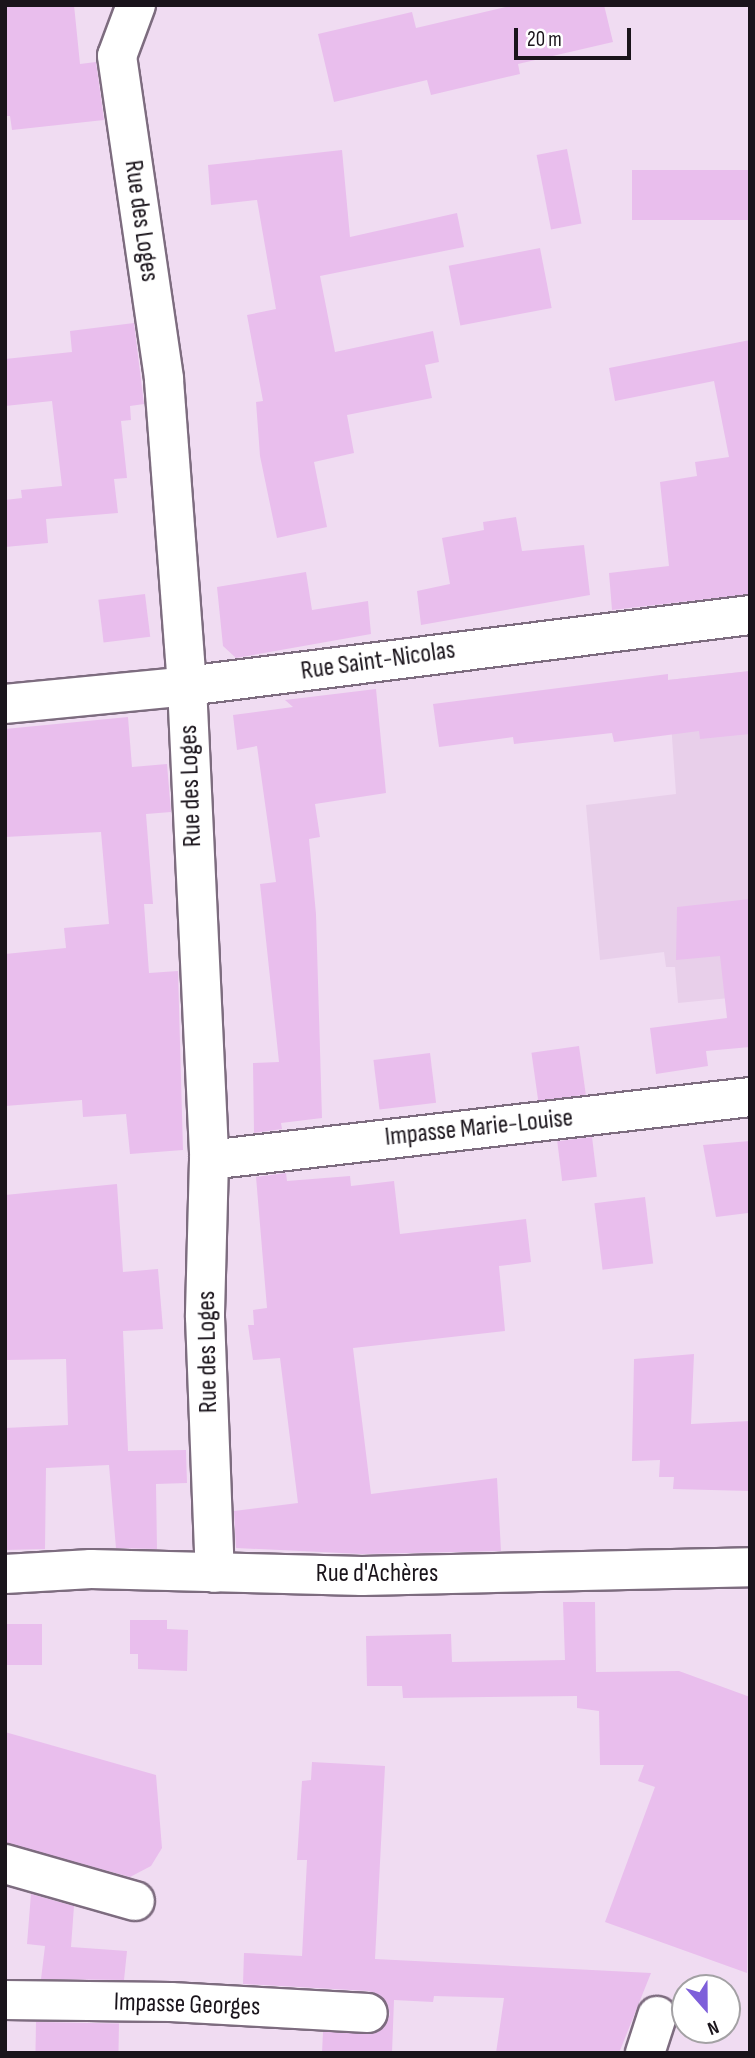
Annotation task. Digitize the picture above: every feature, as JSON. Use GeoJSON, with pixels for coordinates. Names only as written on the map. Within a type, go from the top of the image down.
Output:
{"type":"FeatureCollection","features":[{"type":"Feature","properties":{"kind":"street","name":"Rue des Loges"},"geometry":{"type":"LineString","coordinates":[[136,5],[117,56],[163,380],[187,686],[209,1160],[205,1317],[215,1573]]}},
{"type":"Feature","properties":{"kind":"street","name":"Rue Saint-Nicolas"},"geometry":{"type":"LineString","coordinates":[[5,704],[187,686],[750,615]]}},
{"type":"Feature","properties":{"kind":"street","name":"Impasse Marie-Louise"},"geometry":{"type":"LineString","coordinates":[[209,1160],[750,1097]]}},
{"type":"Feature","properties":{"kind":"street","name":"Rue d'Achères"},"geometry":{"type":"LineString","coordinates":[[5,1574],[91,1569],[362,1576],[750,1567]]}},
{"type":"Feature","properties":{"kind":"street"},"geometry":{"type":"LineString","coordinates":[[5,1864],[135,1901]]}},
{"type":"Feature","properties":{"kind":"street","name":"Impasse Georges"},"geometry":{"type":"LineString","coordinates":[[5,2000],[171,2003],[368,2013]]}},
{"type":"Feature","properties":{"kind":"street"},"geometry":{"type":"LineString","coordinates":[[645,2053],[657,2016]]}},
{"type":"Feature","properties":{"kind":"shaded area"},"geometry":{"type":"Polygon","coordinates":[[[750,671],[750,996],[678,1003],[675,967],[666,967],[664,952],[600,960],[586,805],[676,794],[668,680],[750,671]]]}},
{"type":"Feature","properties":{"kind":"building"},"geometry":{"type":"Polygon","coordinates":[[[5,5],[74,5],[80,64],[96,62],[104,120],[12,130],[10,116],[5,116],[5,5]]]}},
{"type":"Feature","properties":{"kind":"building"},"geometry":{"type":"Polygon","coordinates":[[[514,5],[604,5],[613,42],[518,64],[520,74],[431,95],[427,80],[334,102],[318,34],[412,12],[416,28],[514,5]]]}},
{"type":"Feature","properties":{"kind":"building"},"geometry":{"type":"Polygon","coordinates":[[[567,149],[582,224],[551,230],[537,155],[567,149]]]}},
{"type":"Feature","properties":{"kind":"building"},"geometry":{"type":"Polygon","coordinates":[[[342,150],[350,237],[457,213],[464,247],[320,276],[335,352],[433,331],[439,362],[425,365],[432,398],[347,415],[354,453],[314,462],[327,527],[277,538],[260,456],[256,402],[263,401],[247,315],[276,309],[257,200],[211,205],[208,165],[342,150]]]}},
{"type":"Feature","properties":{"kind":"building"},"geometry":{"type":"Polygon","coordinates":[[[632,170],[750,170],[750,220],[632,220],[632,170]]]}},
{"type":"Feature","properties":{"kind":"building"},"geometry":{"type":"Polygon","coordinates":[[[540,248],[552,308],[460,326],[449,266],[540,248]]]}},
{"type":"Feature","properties":{"kind":"building"},"geometry":{"type":"Polygon","coordinates":[[[134,323],[144,404],[130,406],[131,420],[121,421],[127,478],[114,479],[118,513],[46,519],[48,543],[5,547],[5,500],[22,498],[21,490],[62,486],[52,401],[5,406],[5,359],[72,352],[70,331],[134,323]]]}},
{"type":"Feature","properties":{"kind":"building"},"geometry":{"type":"Polygon","coordinates":[[[750,340],[750,594],[612,610],[609,573],[669,566],[660,482],[697,476],[695,462],[729,457],[714,381],[615,401],[609,368],[750,340]]]}},
{"type":"Feature","properties":{"kind":"building"},"geometry":{"type":"Polygon","coordinates":[[[516,517],[522,551],[584,545],[590,595],[421,625],[417,591],[450,584],[442,538],[484,530],[483,522],[516,517]]]}},
{"type":"Feature","properties":{"kind":"building"},"geometry":{"type":"Polygon","coordinates":[[[306,572],[312,610],[368,601],[371,634],[236,658],[223,646],[217,587],[306,572]]]}},
{"type":"Feature","properties":{"kind":"building"},"geometry":{"type":"Polygon","coordinates":[[[145,594],[150,637],[104,642],[98,600],[145,594]]]}},
{"type":"Feature","properties":{"kind":"building"},"geometry":{"type":"Polygon","coordinates":[[[750,671],[750,734],[700,739],[699,731],[614,742],[612,733],[514,744],[513,737],[439,747],[433,704],[668,674],[668,680],[750,671]]]}},
{"type":"Feature","properties":{"kind":"building"},"geometry":{"type":"Polygon","coordinates":[[[376,689],[386,793],[315,804],[320,837],[309,839],[316,914],[322,1118],[281,1123],[282,1129],[254,1133],[253,1063],[279,1062],[260,884],[276,882],[257,746],[237,750],[233,715],[293,707],[285,700],[376,689]]]}},
{"type":"Feature","properties":{"kind":"building"},"geometry":{"type":"Polygon","coordinates":[[[128,717],[132,767],[167,764],[171,812],[146,814],[153,904],[144,904],[149,973],[178,971],[183,1150],[130,1154],[126,1114],[83,1117],[82,1100],[5,1106],[5,954],[66,948],[64,928],[109,924],[101,832],[5,837],[5,729],[128,717]]]}},
{"type":"Feature","properties":{"kind":"building"},"geometry":{"type":"Polygon","coordinates":[[[750,899],[750,1047],[706,1051],[708,1066],[656,1074],[650,1028],[727,1018],[720,956],[676,960],[677,907],[750,899]]]}},
{"type":"Feature","properties":{"kind":"building"},"geometry":{"type":"Polygon","coordinates":[[[579,1046],[586,1095],[538,1101],[531,1053],[579,1046]]]}},
{"type":"Feature","properties":{"kind":"building"},"geometry":{"type":"Polygon","coordinates":[[[430,1053],[436,1103],[380,1110],[373,1060],[430,1053]]]}},
{"type":"Feature","properties":{"kind":"building"},"geometry":{"type":"Polygon","coordinates":[[[592,1137],[597,1177],[562,1181],[557,1141],[592,1137]]]}},
{"type":"Feature","properties":{"kind":"building"},"geometry":{"type":"Polygon","coordinates":[[[750,1141],[748,1213],[716,1217],[703,1145],[750,1141]]]}},
{"type":"Feature","properties":{"kind":"building"},"geometry":{"type":"Polygon","coordinates":[[[286,1173],[287,1181],[350,1176],[351,1186],[394,1181],[400,1234],[526,1219],[531,1262],[499,1266],[505,1331],[353,1348],[371,1494],[497,1478],[501,1551],[362,1554],[236,1548],[234,1511],[298,1503],[280,1358],[253,1360],[248,1325],[254,1325],[253,1310],[267,1308],[256,1177],[286,1173]]]}},
{"type":"Feature","properties":{"kind":"building"},"geometry":{"type":"Polygon","coordinates":[[[117,1184],[123,1272],[158,1269],[163,1329],[123,1331],[128,1451],[186,1450],[187,1483],[156,1484],[157,1549],[116,1548],[109,1465],[46,1468],[45,1549],[5,1550],[5,1428],[68,1425],[66,1359],[5,1360],[5,1195],[117,1184]]]}},
{"type":"Feature","properties":{"kind":"building"},"geometry":{"type":"Polygon","coordinates":[[[645,1197],[653,1264],[603,1270],[594,1203],[645,1197]]]}},
{"type":"Feature","properties":{"kind":"building"},"geometry":{"type":"Polygon","coordinates":[[[694,1354],[691,1424],[750,1421],[750,1491],[673,1489],[674,1477],[659,1477],[660,1460],[632,1461],[634,1359],[694,1354]]]}},
{"type":"Feature","properties":{"kind":"building"},"geometry":{"type":"Polygon","coordinates":[[[563,1602],[595,1602],[596,1672],[679,1671],[750,1697],[747,1973],[605,1922],[655,1787],[638,1781],[644,1765],[600,1765],[599,1711],[577,1708],[577,1696],[403,1698],[402,1686],[367,1686],[366,1636],[451,1634],[452,1662],[565,1660],[563,1602]]]}},
{"type":"Feature","properties":{"kind":"building"},"geometry":{"type":"Polygon","coordinates":[[[130,1620],[167,1620],[167,1629],[188,1630],[187,1671],[138,1669],[138,1654],[130,1654],[130,1620]]]}},
{"type":"Feature","properties":{"kind":"building"},"geometry":{"type":"Polygon","coordinates":[[[5,1624],[42,1624],[42,1665],[5,1665],[5,1624]]]}},
{"type":"Feature","properties":{"kind":"building"},"geometry":{"type":"Polygon","coordinates":[[[5,1732],[156,1775],[162,1848],[151,1866],[130,1877],[5,1843],[5,1732]]]}},
{"type":"Feature","properties":{"kind":"building"},"geometry":{"type":"Polygon","coordinates":[[[312,1762],[385,1766],[375,1959],[651,1973],[619,2053],[496,2053],[504,1998],[434,1996],[433,2002],[394,2000],[392,2053],[322,2053],[323,2032],[378,2032],[390,2015],[387,2003],[369,1991],[243,1984],[244,1953],[302,1956],[307,1860],[297,1860],[302,1781],[311,1780],[312,1762]]]}},
{"type":"Feature","properties":{"kind":"building"},"geometry":{"type":"Polygon","coordinates":[[[31,1894],[74,1906],[71,1947],[127,1951],[124,1980],[41,1979],[45,1946],[27,1944],[31,1894]]]}},
{"type":"Feature","properties":{"kind":"building"},"geometry":{"type":"Polygon","coordinates":[[[36,2022],[119,2023],[118,2053],[35,2053],[36,2022]]]}}]}
